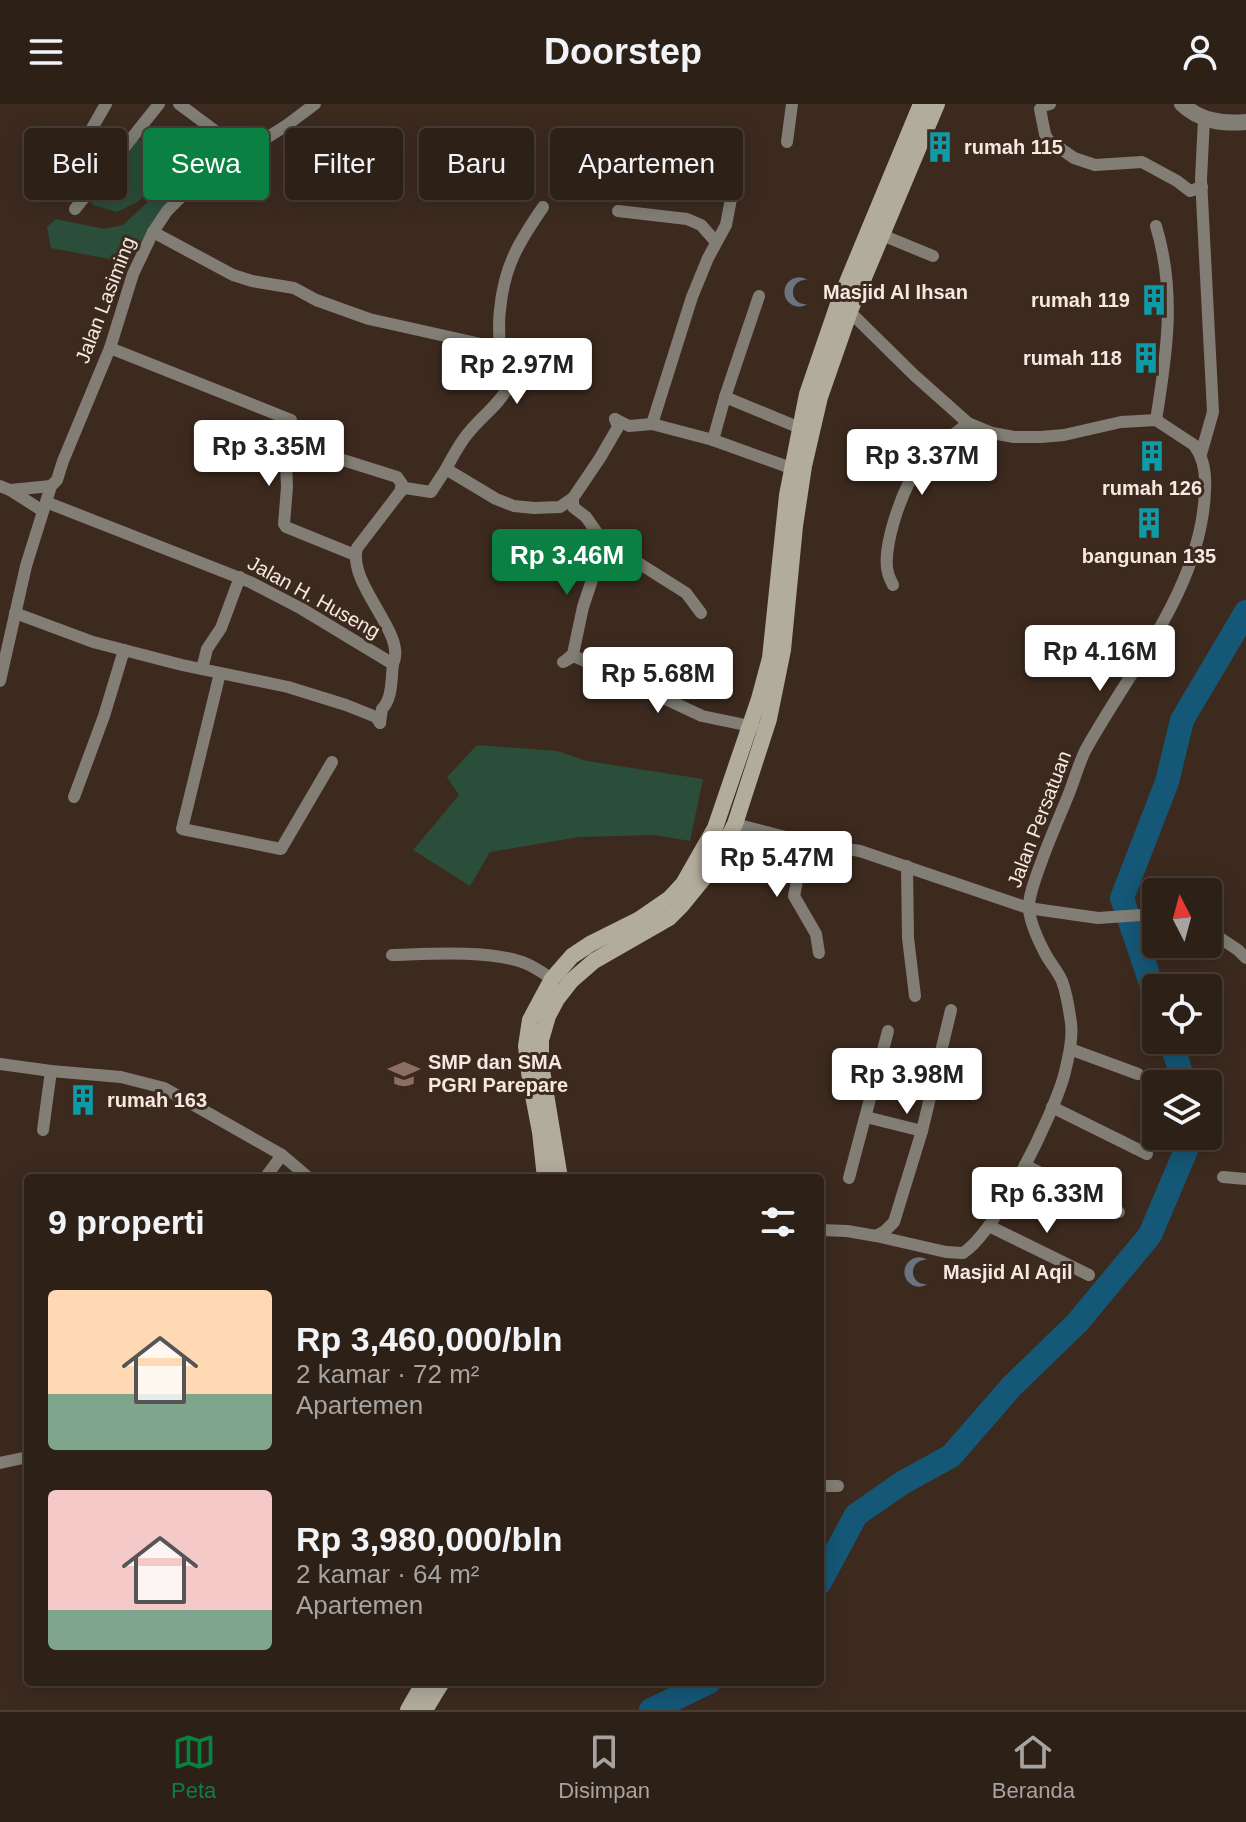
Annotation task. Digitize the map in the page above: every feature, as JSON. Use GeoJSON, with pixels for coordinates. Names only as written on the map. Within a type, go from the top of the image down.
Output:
{"type":"FeatureCollection","features":[{"type":"Feature","properties":{"kind":"main road"},"geometry":{"type":"LineString","coordinates":[[559,1174],[541,1064],[541,1040],[548,1016],[571,981],[594,961],[669,918],[682,905],[704,878],[735,824],[758,728],[770,658],[783,526],[800,428],[921,104]]}},
{"type":"Feature","properties":{"kind":"main road"},"geometry":{"type":"LineString","coordinates":[[844,307],[882,235],[937,104]]}},
{"type":"Feature","properties":{"kind":"main road"},"geometry":{"type":"LineString","coordinates":[[545,1174],[526,1046],[530,1020],[552,979],[572,956],[638,920],[670,898],[683,884],[715,828],[758,728],[783,650],[795,526],[816,390]]}},
{"type":"Feature","properties":{"kind":"main road"},"geometry":{"type":"LineString","coordinates":[[408,1710],[433,1686]]}},
{"type":"Feature","properties":{"kind":"main road"},"geometry":{"type":"LineString","coordinates":[[425,1710],[435,1686]]}},
{"type":"Feature","properties":{"kind":"street"},"geometry":{"type":"LineString","coordinates":[[92,128],[106,104]]}},
{"type":"Feature","properties":{"kind":"street"},"geometry":{"type":"LineString","coordinates":[[75,209],[159,104]]}},
{"type":"Feature","properties":{"kind":"street"},"geometry":{"type":"LineString","coordinates":[[179,104],[211,128]]}},
{"type":"Feature","properties":{"kind":"street","name":"Jalan Lasiming"},"geometry":{"type":"LineString","coordinates":[[269,136],[315,104]]}},
{"type":"Feature","properties":{"kind":"street"},"geometry":{"type":"LineString","coordinates":[[787,142],[792,104]]}},
{"type":"Feature","properties":{"kind":"street"},"geometry":{"type":"LineString","coordinates":[[1050,104],[1040,109],[1045,134],[1048,140],[1074,158],[1095,165],[1142,162],[1190,191],[1202,187]]}},
{"type":"Feature","properties":{"kind":"street"},"geometry":{"type":"LineString","coordinates":[[1182,104],[1204,119],[1246,122]]}},
{"type":"Feature","properties":{"kind":"street"},"geometry":{"type":"LineString","coordinates":[[1201,454],[1213,412],[1202,187],[1204,119]]}},
{"type":"Feature","properties":{"kind":"street","name":"Jalan Lasiming"},"geometry":{"type":"LineString","coordinates":[[0,681],[15,613],[51,486],[57,480],[110,348],[133,274],[153,232],[178,200]]}},
{"type":"Feature","properties":{"kind":"street"},"geometry":{"type":"LineString","coordinates":[[652,424],[692,297],[726,225],[731,200]]}},
{"type":"Feature","properties":{"kind":"street"},"geometry":{"type":"LineString","coordinates":[[499,348],[505,278],[519,243],[543,207]]}},
{"type":"Feature","properties":{"kind":"street"},"geometry":{"type":"LineString","coordinates":[[618,211],[687,219],[701,225],[716,242]]}},
{"type":"Feature","properties":{"kind":"street"},"geometry":{"type":"LineString","coordinates":[[1156,226],[1166,271],[1168,330],[1156,420]]}},
{"type":"Feature","properties":{"kind":"street"},"geometry":{"type":"LineString","coordinates":[[110,348],[291,420],[286,462],[286,527],[355,555],[357,548],[400,492],[409,488],[431,492],[469,431],[509,386],[513,367],[507,352],[499,348],[369,319],[316,300],[294,288],[233,275],[153,232]]}},
{"type":"Feature","properties":{"kind":"street"},"geometry":{"type":"LineString","coordinates":[[882,235],[933,256]]}},
{"type":"Feature","properties":{"kind":"street"},"geometry":{"type":"LineString","coordinates":[[713,440],[759,296]]}},
{"type":"Feature","properties":{"kind":"street"},"geometry":{"type":"LineString","coordinates":[[844,307],[968,423],[992,433],[1041,437],[1121,422],[1156,420],[1194,445],[1201,454]]}},
{"type":"Feature","properties":{"kind":"street"},"geometry":{"type":"LineString","coordinates":[[725,397],[800,428]]}},
{"type":"Feature","properties":{"kind":"street"},"geometry":{"type":"LineString","coordinates":[[446,469],[496,499],[514,506],[560,507],[573,498],[600,458],[618,427],[615,419],[629,426],[652,424],[713,440],[791,468]]}},
{"type":"Feature","properties":{"kind":"street"},"geometry":{"type":"LineString","coordinates":[[893,585],[887,571],[889,550],[895,518],[905,492],[924,459],[968,423]]}},
{"type":"Feature","properties":{"kind":"street"},"geometry":{"type":"LineString","coordinates":[[289,443],[397,477],[402,484],[400,492]]}},
{"type":"Feature","properties":{"kind":"street","name":"Jalan Persatuan"},"geometry":{"type":"LineString","coordinates":[[824,1230],[847,1231],[963,1253],[979,1240],[989,1226],[1025,1165],[1063,1078],[1070,1049],[1071,1026],[1062,981],[1044,952],[1028,908],[1037,872],[1084,754],[1187,576],[1201,529],[1206,484],[1201,454]]}},
{"type":"Feature","properties":{"kind":"street"},"geometry":{"type":"LineString","coordinates":[[5,488],[51,486]]}},
{"type":"Feature","properties":{"kind":"street","name":"Jalan H. Huseng"},"geometry":{"type":"LineString","coordinates":[[5,488],[44,507],[240,577],[302,609],[393,664],[396,655],[394,641],[363,583],[355,555]]}},
{"type":"Feature","properties":{"kind":"street"},"geometry":{"type":"LineString","coordinates":[[573,498],[573,507],[586,517],[602,540],[686,593],[701,613]]}},
{"type":"Feature","properties":{"kind":"street"},"geometry":{"type":"LineString","coordinates":[[602,540],[603,547],[573,654],[563,662],[574,656],[702,716],[758,728]]}},
{"type":"Feature","properties":{"kind":"street"},"geometry":{"type":"LineString","coordinates":[[202,669],[207,649],[221,628],[240,577]]}},
{"type":"Feature","properties":{"kind":"street"},"geometry":{"type":"LineString","coordinates":[[15,613],[93,642],[310,693],[376,717],[380,723],[382,709],[389,698],[393,664]]}},
{"type":"Feature","properties":{"kind":"street"},"geometry":{"type":"LineString","coordinates":[[74,797],[124,650]]}},
{"type":"Feature","properties":{"kind":"street"},"geometry":{"type":"LineString","coordinates":[[220,673],[182,829],[281,849],[332,762]]}},
{"type":"Feature","properties":{"kind":"street"},"geometry":{"type":"LineString","coordinates":[[735,824],[805,842],[860,851],[1028,908],[1098,918],[1142,915]]}},
{"type":"Feature","properties":{"kind":"street"},"geometry":{"type":"LineString","coordinates":[[805,842],[794,896],[816,934],[819,953]]}},
{"type":"Feature","properties":{"kind":"street"},"geometry":{"type":"LineString","coordinates":[[907,866],[908,938],[915,996]]}},
{"type":"Feature","properties":{"kind":"street"},"geometry":{"type":"LineString","coordinates":[[1222,939],[1246,958]]}},
{"type":"Feature","properties":{"kind":"street"},"geometry":{"type":"LineString","coordinates":[[392,955],[494,956],[520,961],[552,979]]}},
{"type":"Feature","properties":{"kind":"street"},"geometry":{"type":"LineString","coordinates":[[876,1236],[894,1222],[922,1131],[951,1010]]}},
{"type":"Feature","properties":{"kind":"street"},"geometry":{"type":"LineString","coordinates":[[849,1178],[888,1031]]}},
{"type":"Feature","properties":{"kind":"street"},"geometry":{"type":"LineString","coordinates":[[1070,1049],[1138,1074]]}},
{"type":"Feature","properties":{"kind":"street"},"geometry":{"type":"LineString","coordinates":[[0,1064],[121,1077],[164,1088],[282,1155],[304,1174]]}},
{"type":"Feature","properties":{"kind":"street"},"geometry":{"type":"LineString","coordinates":[[43,1130],[51,1071]]}},
{"type":"Feature","properties":{"kind":"street"},"geometry":{"type":"LineString","coordinates":[[1052,1107],[1147,1154]]}},
{"type":"Feature","properties":{"kind":"street"},"geometry":{"type":"LineString","coordinates":[[866,1117],[922,1131]]}},
{"type":"Feature","properties":{"kind":"street"},"geometry":{"type":"LineString","coordinates":[[268,1174],[282,1155]]}},
{"type":"Feature","properties":{"kind":"street"},"geometry":{"type":"LineString","coordinates":[[1025,1165],[1119,1212]]}},
{"type":"Feature","properties":{"kind":"street"},"geometry":{"type":"LineString","coordinates":[[1223,1177],[1246,1179]]}},
{"type":"Feature","properties":{"kind":"street"},"geometry":{"type":"LineString","coordinates":[[989,1226],[1089,1275]]}},
{"type":"Feature","properties":{"kind":"street"},"geometry":{"type":"LineString","coordinates":[[0,1463],[24,1458]]}},
{"type":"Feature","properties":{"kind":"street"},"geometry":{"type":"LineString","coordinates":[[824,1486],[838,1486]]}},
{"type":"Feature","properties":{"kind":"green space"},"geometry":{"type":"Polygon","coordinates":[[[137,139],[143,142],[143,196],[117,212],[93,205],[91,200],[127,200],[127,152],[137,139]]]}},
{"type":"Feature","properties":{"kind":"green space"},"geometry":{"type":"Polygon","coordinates":[[[150,200],[172,200],[125,262],[51,248],[47,227],[56,219],[104,229],[123,225],[150,200]]]}},
{"type":"Feature","properties":{"kind":"green space"},"geometry":{"type":"Polygon","coordinates":[[[477,745],[557,751],[587,761],[703,779],[690,841],[654,835],[579,837],[490,852],[470,886],[413,850],[459,795],[447,777],[477,745]]]}},
{"type":"Feature","properties":{"kind":"waterway"},"geometry":{"type":"LineString","coordinates":[[1148,974],[1122,898],[1167,782],[1182,720],[1246,612]]}},
{"type":"Feature","properties":{"kind":"waterway"},"geometry":{"type":"LineString","coordinates":[[1175,1054],[1180,1070]]}},
{"type":"Feature","properties":{"kind":"waterway"},"geometry":{"type":"LineString","coordinates":[[824,1575],[856,1515],[902,1483],[951,1456],[1011,1387],[1077,1323],[1150,1235],[1186,1150]]}},
{"type":"Feature","properties":{"kind":"waterway"},"geometry":{"type":"LineString","coordinates":[[651,1710],[701,1686]]}},
{"type":"Feature","properties":{"kind":"place","name":"rumah 115"},"geometry":{"type":"Point","coordinates":[940,147]}},
{"type":"Feature","properties":{"kind":"place","name":"Masjid Al Ihsan"},"geometry":{"type":"Point","coordinates":[799,292]}},
{"type":"Feature","properties":{"kind":"place","name":"rumah 119"},"geometry":{"type":"Point","coordinates":[1154,300]}},
{"type":"Feature","properties":{"kind":"place","name":"rumah 118"},"geometry":{"type":"Point","coordinates":[1146,358]}},
{"type":"Feature","properties":{"kind":"place","name":"rumah 126"},"geometry":{"type":"Point","coordinates":[1152,456]}},
{"type":"Feature","properties":{"kind":"place","name":"bangunan 135"},"geometry":{"type":"Point","coordinates":[1149,523]}},
{"type":"Feature","properties":{"kind":"place","name":"SMP dan SMA PGRI Parepare"},"geometry":{"type":"Point","coordinates":[404,1074]}},
{"type":"Feature","properties":{"kind":"place","name":"rumah 163"},"geometry":{"type":"Point","coordinates":[83,1100]}},
{"type":"Feature","properties":{"kind":"place","name":"Masjid Al Aqil"},"geometry":{"type":"Point","coordinates":[919,1272]}}]}
